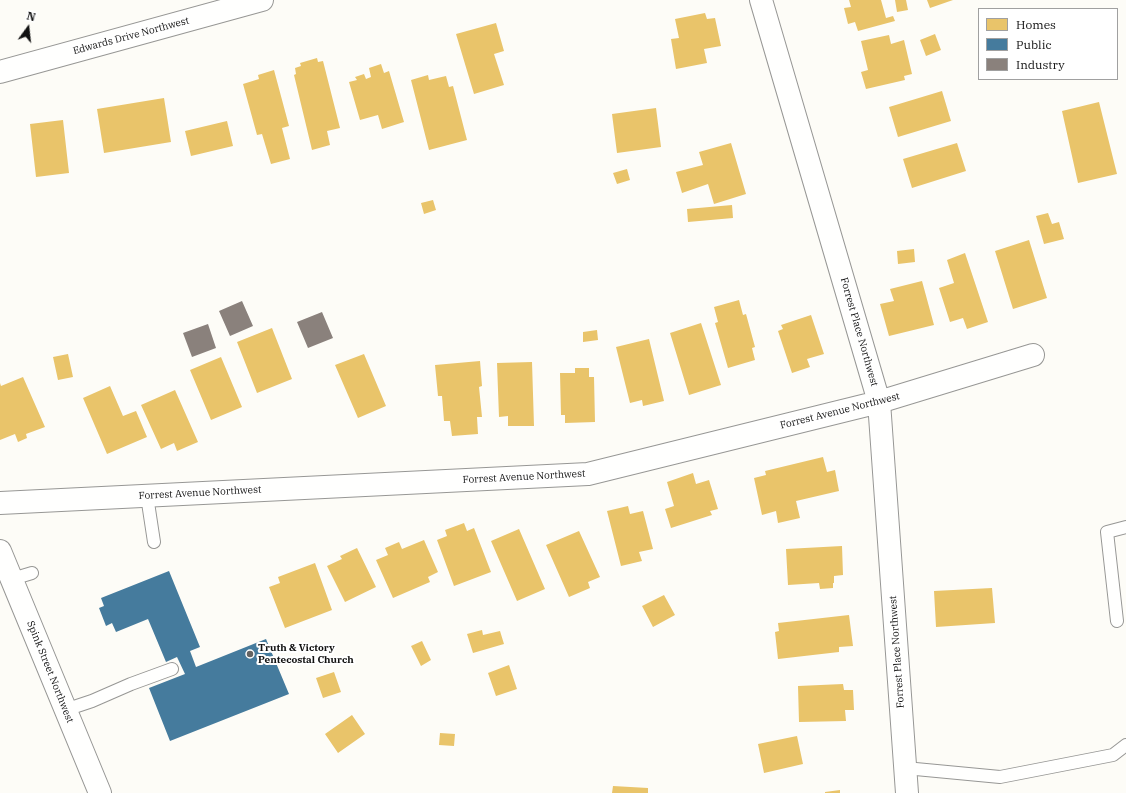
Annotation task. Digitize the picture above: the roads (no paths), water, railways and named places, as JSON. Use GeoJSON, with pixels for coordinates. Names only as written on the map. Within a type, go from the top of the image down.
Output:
{"type":"FeatureCollection","features":[{"type":"Feature","properties":{"kind":"street","name":"Edwards Drive Northwest"},"geometry":{"type":"LineString","coordinates":[[0,72],[262,0]]}},
{"type":"Feature","properties":{"kind":"street","name":"Forrest Place Northwest"},"geometry":{"type":"LineString","coordinates":[[761,0],[879,402],[907,793]]}},
{"type":"Feature","properties":{"kind":"street","name":"Forrest Avenue Northwest"},"geometry":{"type":"LineString","coordinates":[[0,503],[588,474],[879,402],[1033,355]]}},
{"type":"Feature","properties":{"kind":"street","name":"Spink Street Northwest"},"geometry":{"type":"LineString","coordinates":[[0,551],[100,793]]}},
{"type":"Feature","properties":{"kind":"lane"},"geometry":{"type":"LineString","coordinates":[[147,496],[154,542]]}},
{"type":"Feature","properties":{"kind":"lane"},"geometry":{"type":"LineString","coordinates":[[1116,621],[1107,532],[1126,527]]}},
{"type":"Feature","properties":{"kind":"lane"},"geometry":{"type":"LineString","coordinates":[[12,579],[32,573]]}},
{"type":"Feature","properties":{"kind":"lane"},"geometry":{"type":"LineString","coordinates":[[66,710],[92,701],[172,668]]}},
{"type":"Feature","properties":{"kind":"lane"},"geometry":{"type":"LineString","coordinates":[[905,768],[1000,777],[1113,755],[1126,745]]}},
{"type":"Feature","properties":{"kind":"place","name":"Truth & Victory Pentecostal Church"},"geometry":{"type":"Point","coordinates":[250,654]}}]}
